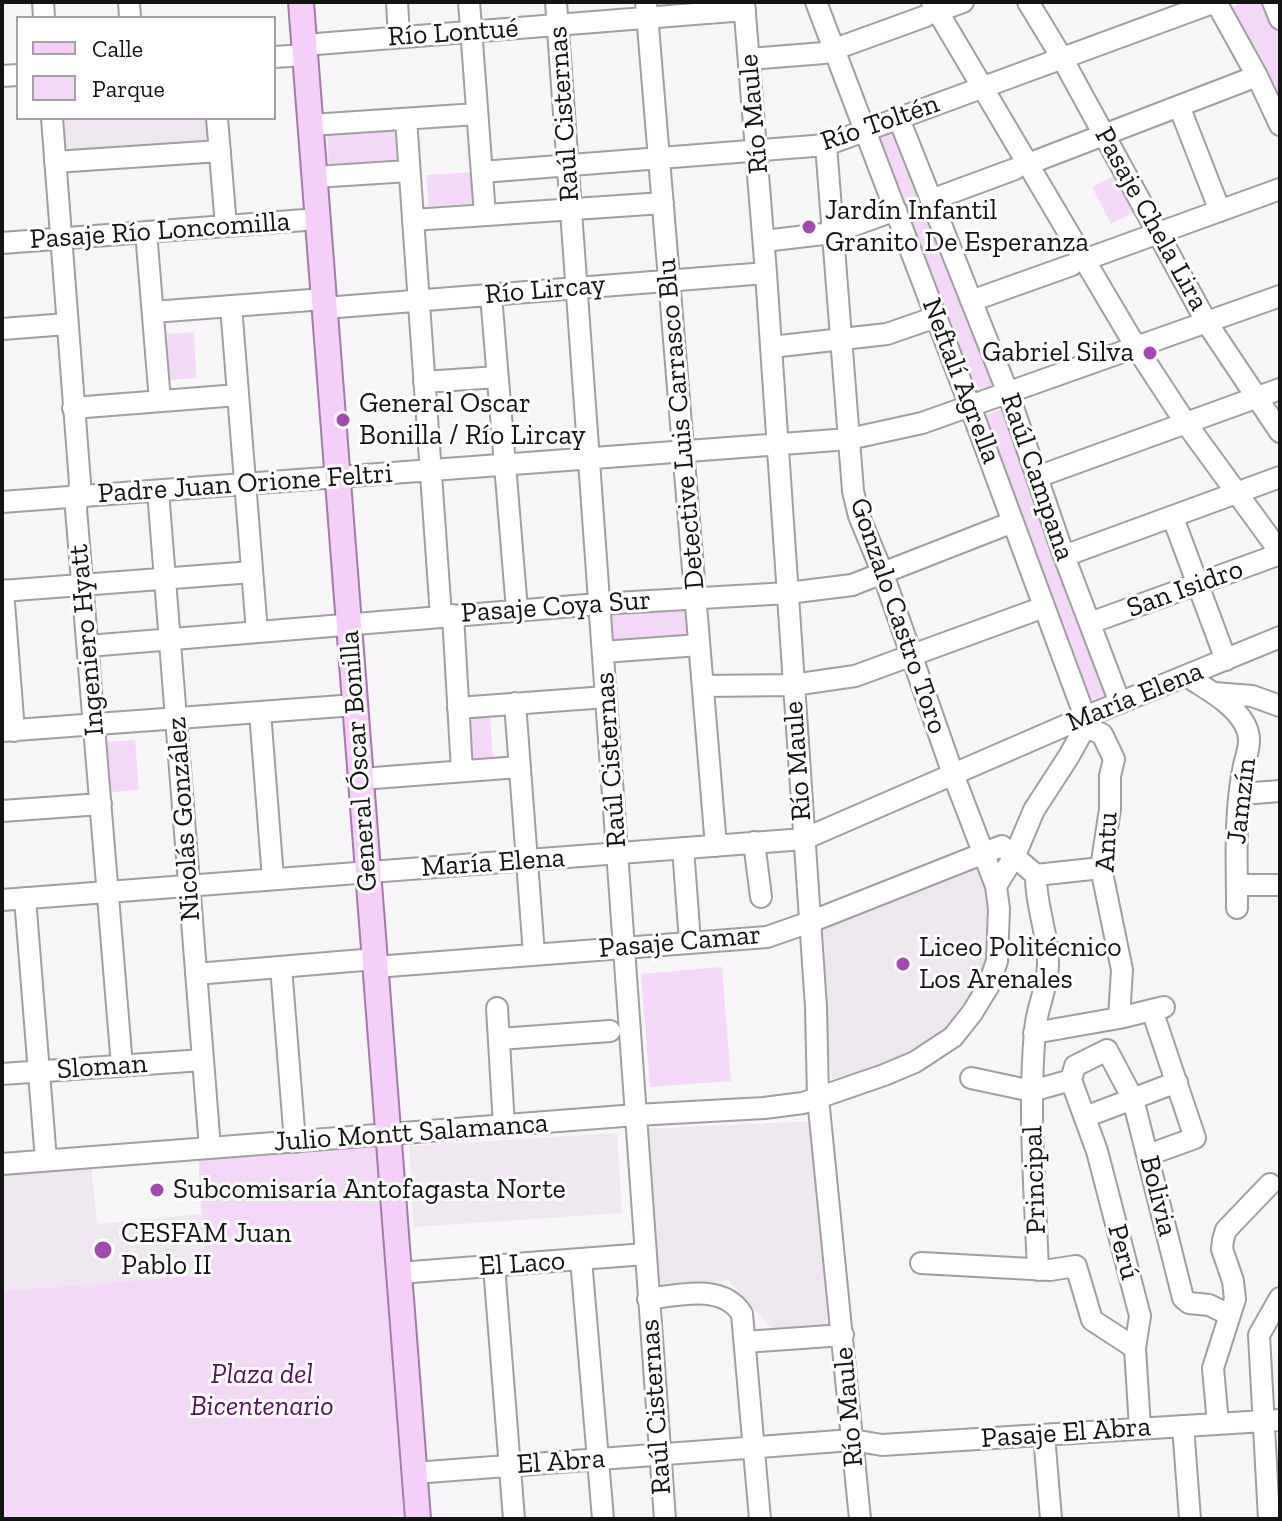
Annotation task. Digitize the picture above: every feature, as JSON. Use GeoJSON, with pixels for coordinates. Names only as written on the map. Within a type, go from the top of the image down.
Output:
{"type":"FeatureCollection","features":[{"type":"Feature","properties":{"kind":"main road","name":"General Óscar Bonilla"},"geometry":{"type":"LineString","coordinates":[[301,2],[418,1519]]}},
{"type":"Feature","properties":{"kind":"street"},"geometry":{"type":"LineString","coordinates":[[397,2],[399,37]]}},
{"type":"Feature","properties":{"kind":"street"},"geometry":{"type":"LineString","coordinates":[[469,2],[485,215]]}},
{"type":"Feature","properties":{"kind":"street","name":"Raúl Cisternas"},"geometry":{"type":"LineString","coordinates":[[556,2],[665,1519]]}},
{"type":"Feature","properties":{"kind":"street","name":"Neftalí Agrella"},"geometry":{"type":"LineString","coordinates":[[816,2],[970,406],[1085,722]]}},
{"type":"Feature","properties":{"kind":"street"},"geometry":{"type":"LineString","coordinates":[[749,59],[815,55],[835,50],[928,8],[963,2]]}},
{"type":"Feature","properties":{"kind":"street","name":"Pasaje Chela Lira"},"geometry":{"type":"LineString","coordinates":[[1028,2],[1105,135],[1207,323],[1280,432]]}},
{"type":"Feature","properties":{"kind":"street"},"geometry":{"type":"LineString","coordinates":[[1215,2],[1257,76],[1280,125]]}},
{"type":"Feature","properties":{"kind":"street","name":"Río Toltén"},"geometry":{"type":"LineString","coordinates":[[482,172],[826,145],[1215,2]]}},
{"type":"Feature","properties":{"kind":"street"},"geometry":{"type":"LineString","coordinates":[[1273,2],[1280,19]]}},
{"type":"Feature","properties":{"kind":"street","name":"Río Lontué"},"geometry":{"type":"LineString","coordinates":[[276,57],[399,37],[558,25],[647,10],[744,6]]}},
{"type":"Feature","properties":{"kind":"street","name":"Río Maule"},"geometry":{"type":"LineString","coordinates":[[744,6],[788,593],[810,922],[818,1098],[860,1519]]}},
{"type":"Feature","properties":{"kind":"street"},"geometry":{"type":"LineString","coordinates":[[928,8],[1129,350],[1280,553]]}},
{"type":"Feature","properties":{"kind":"street","name":"Detective Luis Carrasco Blu"},"geometry":{"type":"LineString","coordinates":[[647,10],[716,846]]}},
{"type":"Feature","properties":{"kind":"street"},"geometry":{"type":"LineString","coordinates":[[931,200],[1257,76]]}},
{"type":"Feature","properties":{"kind":"street"},"geometry":{"type":"LineString","coordinates":[[1179,106],[1220,211]]}},
{"type":"Feature","properties":{"kind":"street"},"geometry":{"type":"LineString","coordinates":[[311,125],[477,114]]}},
{"type":"Feature","properties":{"kind":"street"},"geometry":{"type":"LineString","coordinates":[[406,119],[430,470],[458,708],[462,771]]}},
{"type":"Feature","properties":{"kind":"street","name":"Raúl Campana"},"geometry":{"type":"LineString","coordinates":[[899,119],[1008,393],[1064,556],[1120,703]]}},
{"type":"Feature","properties":{"kind":"street","name":"Ingeniero Hyatt"},"geometry":{"type":"LineString","coordinates":[[52,120],[80,483],[76,509],[122,1066]]}},
{"type":"Feature","properties":{"kind":"street"},"geometry":{"type":"LineString","coordinates":[[217,120],[226,226]]}},
{"type":"Feature","properties":{"kind":"street","name":"Gonzalo Castro Toro"},"geometry":{"type":"LineString","coordinates":[[818,1098],[915,1062],[953,1037],[988,987],[997,961],[999,909],[996,886],[859,516],[853,491],[826,145]]}},
{"type":"Feature","properties":{"kind":"street"},"geometry":{"type":"LineString","coordinates":[[55,162],[220,151]]}},
{"type":"Feature","properties":{"kind":"street"},"geometry":{"type":"LineString","coordinates":[[315,177],[409,171]]}},
{"type":"Feature","properties":{"kind":"street"},"geometry":{"type":"LineString","coordinates":[[971,301],[1280,189]]}},
{"type":"Feature","properties":{"kind":"street"},"geometry":{"type":"LineString","coordinates":[[413,220],[663,203]]}},
{"type":"Feature","properties":{"kind":"street"},"geometry":{"type":"LineString","coordinates":[[764,241],[832,233],[896,210]]}},
{"type":"Feature","properties":{"kind":"street","name":"Pasaje Río Loncomilla"},"geometry":{"type":"LineString","coordinates":[[2,243],[318,219]]}},
{"type":"Feature","properties":{"kind":"street"},"geometry":{"type":"LineString","coordinates":[[146,232],[160,401]]}},
{"type":"Feature","properties":{"kind":"street","name":"Río Lircay"},"geometry":{"type":"LineString","coordinates":[[153,312],[231,306],[419,300],[766,273]]}},
{"type":"Feature","properties":{"kind":"street"},"geometry":{"type":"LineString","coordinates":[[491,295],[517,610]]}},
{"type":"Feature","properties":{"kind":"street","name":"Padre Juan Orione Feltri"},"geometry":{"type":"LineString","coordinates":[[2,502],[849,439],[922,423],[1280,296]]}},
{"type":"Feature","properties":{"kind":"street"},"geometry":{"type":"LineString","coordinates":[[231,306],[257,632]]}},
{"type":"Feature","properties":{"kind":"street"},"geometry":{"type":"LineString","coordinates":[[771,347],[887,334],[936,317]]}},
{"type":"Feature","properties":{"kind":"street"},"geometry":{"type":"LineString","coordinates":[[2,329],[67,324]]}},
{"type":"Feature","properties":{"kind":"street"},"geometry":{"type":"LineString","coordinates":[[424,382],[497,377]]}},
{"type":"Feature","properties":{"kind":"street"},"geometry":{"type":"LineString","coordinates":[[1037,477],[1280,389]]}},
{"type":"Feature","properties":{"kind":"street"},"geometry":{"type":"LineString","coordinates":[[73,408],[238,395]]}},
{"type":"Feature","properties":{"kind":"street"},"geometry":{"type":"LineString","coordinates":[[1064,556],[1280,477]]}},
{"type":"Feature","properties":{"kind":"street","name":"Nicolás González"},"geometry":{"type":"LineString","coordinates":[[158,491],[210,1148]]}},
{"type":"Feature","properties":{"kind":"street"},"geometry":{"type":"LineString","coordinates":[[1173,518],[1226,660]]}},
{"type":"Feature","properties":{"kind":"street","name":"Pasaje Coya Sur"},"geometry":{"type":"LineString","coordinates":[[88,646],[517,610],[788,593],[852,585],[1013,522]]}},
{"type":"Feature","properties":{"kind":"street","name":"San Isidro"},"geometry":{"type":"LineString","coordinates":[[1090,623],[1280,553]]}},
{"type":"Feature","properties":{"kind":"street"},"geometry":{"type":"LineString","coordinates":[[252,572],[3,590],[8,731],[355,705]]}},
{"type":"Feature","properties":{"kind":"street"},"geometry":{"type":"LineString","coordinates":[[703,686],[793,685],[855,676],[1044,607]]}},
{"type":"Feature","properties":{"kind":"street","name":"María Elena"},"geometry":{"type":"LineString","coordinates":[[2,900],[804,839],[1280,637]]}},
{"type":"Feature","properties":{"kind":"street"},"geometry":{"type":"LineString","coordinates":[[603,652],[699,645]]}},
{"type":"Feature","properties":{"kind":"street","name":"Jamzín"},"geometry":{"type":"LineString","coordinates":[[1187,676],[1229,705],[1245,723],[1250,741],[1234,848],[1237,908]]}},
{"type":"Feature","properties":{"kind":"street"},"geometry":{"type":"LineString","coordinates":[[1212,693],[1252,696],[1280,706]]}},
{"type":"Feature","properties":{"kind":"street"},"geometry":{"type":"LineString","coordinates":[[458,708],[606,697]]}},
{"type":"Feature","properties":{"kind":"street"},"geometry":{"type":"LineString","coordinates":[[515,703],[534,954]]}},
{"type":"Feature","properties":{"kind":"street"},"geometry":{"type":"LineString","coordinates":[[260,712],[273,879]]}},
{"type":"Feature","properties":{"kind":"street"},"geometry":{"type":"LineString","coordinates":[[996,886],[1015,855],[1034,810],[1085,722]]}},
{"type":"Feature","properties":{"kind":"street","name":"Antu"},"geometry":{"type":"LineString","coordinates":[[1085,722],[1102,734],[1114,759],[1101,868],[1122,970],[1119,1018]]}},
{"type":"Feature","properties":{"kind":"street"},"geometry":{"type":"LineString","coordinates":[[361,779],[519,767]]}},
{"type":"Feature","properties":{"kind":"street"},"geometry":{"type":"LineString","coordinates":[[1241,794],[1280,791]]}},
{"type":"Feature","properties":{"kind":"street"},"geometry":{"type":"LineString","coordinates":[[2,811],[101,804]]}},
{"type":"Feature","properties":{"kind":"street"},"geometry":{"type":"LineString","coordinates":[[754,842],[761,897]]}},
{"type":"Feature","properties":{"kind":"street","name":"Pasaje Camar"},"geometry":{"type":"LineString","coordinates":[[196,974],[767,937],[983,852],[1002,846],[1015,855]]}},
{"type":"Feature","properties":{"kind":"street"},"geometry":{"type":"LineString","coordinates":[[683,848],[690,942]]}},
{"type":"Feature","properties":{"kind":"street"},"geometry":{"type":"LineString","coordinates":[[1015,855],[1036,875],[1101,868]]}},
{"type":"Feature","properties":{"kind":"street","name":"Principal"},"geometry":{"type":"LineString","coordinates":[[1036,875],[1048,945],[1046,993],[1034,1033],[1032,1091],[1038,1270]]}},
{"type":"Feature","properties":{"kind":"street"},"geometry":{"type":"LineString","coordinates":[[1237,885],[1280,885]]}},
{"type":"Feature","properties":{"kind":"street"},"geometry":{"type":"LineString","coordinates":[[25,898],[46,1160]]}},
{"type":"Feature","properties":{"kind":"street"},"geometry":{"type":"LineString","coordinates":[[281,967],[295,1142]]}},
{"type":"Feature","properties":{"kind":"street"},"geometry":{"type":"LineString","coordinates":[[497,1008],[504,1126]]}},
{"type":"Feature","properties":{"kind":"street"},"geometry":{"type":"LineString","coordinates":[[1034,1033],[1158,1009],[1195,1138],[1148,1155]]}},
{"type":"Feature","properties":{"kind":"street"},"geometry":{"type":"LineString","coordinates":[[499,1039],[610,1031]]}},
{"type":"Feature","properties":{"kind":"street","name":"Bolivia"},"geometry":{"type":"LineString","coordinates":[[1071,1080],[1075,1066],[1107,1050],[1133,1099],[1183,1298],[1189,1303],[1209,1305],[1230,1315]]}},
{"type":"Feature","properties":{"kind":"street","name":"Sloman"},"geometry":{"type":"LineString","coordinates":[[2,1074],[203,1060]]}},
{"type":"Feature","properties":{"kind":"street"},"geometry":{"type":"LineString","coordinates":[[971,1078],[1032,1091],[1071,1080]]}},
{"type":"Feature","properties":{"kind":"street","name":"Perú"},"geometry":{"type":"LineString","coordinates":[[1071,1080],[1097,1151],[1140,1316],[1135,1348],[1140,1428]]}},
{"type":"Feature","properties":{"kind":"street"},"geometry":{"type":"LineString","coordinates":[[1085,1117],[1177,1082]]}},
{"type":"Feature","properties":{"kind":"street","name":"Julio Montt Salamanca"},"geometry":{"type":"LineString","coordinates":[[2,1164],[636,1115],[764,1108],[818,1098]]}},
{"type":"Feature","properties":{"kind":"street"},"geometry":{"type":"LineString","coordinates":[[1218,1424],[1213,1368],[1235,1299],[1233,1281],[1222,1249],[1223,1240],[1226,1230],[1270,1184]]}},
{"type":"Feature","properties":{"kind":"street","name":"El Laco"},"geometry":{"type":"LineString","coordinates":[[399,1273],[645,1254]]}},
{"type":"Feature","properties":{"kind":"street"},"geometry":{"type":"LineString","coordinates":[[581,1259],[603,1519]]}},
{"type":"Feature","properties":{"kind":"street"},"geometry":{"type":"LineString","coordinates":[[921,1263],[1038,1270],[1076,1266],[1092,1320],[1135,1348]]}},
{"type":"Feature","properties":{"kind":"street"},"geometry":{"type":"LineString","coordinates":[[494,1266],[514,1519]]}},
{"type":"Feature","properties":{"kind":"street"},"geometry":{"type":"LineString","coordinates":[[648,1299],[695,1293],[721,1297],[736,1303],[742,1314],[760,1519]]}},
{"type":"Feature","properties":{"kind":"street"},"geometry":{"type":"LineString","coordinates":[[1269,1519],[1270,1354],[1259,1335],[1280,1298]]}},
{"type":"Feature","properties":{"kind":"street"},"geometry":{"type":"LineString","coordinates":[[745,1342],[843,1335]]}},
{"type":"Feature","properties":{"kind":"street","name":"Pasaje El Abra"},"geometry":{"type":"LineString","coordinates":[[852,1440],[882,1445],[1272,1420]]}},
{"type":"Feature","properties":{"kind":"street"},"geometry":{"type":"LineString","coordinates":[[1183,1426],[1190,1519]]}},
{"type":"Feature","properties":{"kind":"street"},"geometry":{"type":"LineString","coordinates":[[1044,1435],[1051,1519]]}},
{"type":"Feature","properties":{"kind":"street","name":"El Abra"},"geometry":{"type":"LineString","coordinates":[[414,1473],[852,1440]]}},
{"type":"Feature","properties":{"kind":"shaded area"},"geometry":{"type":"Polygon","coordinates":[[[62,120],[207,120],[209,147],[65,157],[62,120]]]}},
{"type":"Feature","properties":{"kind":"shaded area","name":"Liceo Politécnico Los Arenales"},"geometry":{"type":"Polygon","coordinates":[[[978,865],[995,904],[992,944],[983,984],[957,1023],[920,1052],[884,1069],[832,1079],[815,931],[978,865]]]}},
{"type":"Feature","properties":{"kind":"shaded area"},"geometry":{"type":"Polygon","coordinates":[[[817,1121],[828,1332],[778,1335],[728,1280],[655,1288],[644,1129],[817,1121]]]}},
{"type":"Feature","properties":{"kind":"shaded area"},"geometry":{"type":"Polygon","coordinates":[[[617,1133],[622,1213],[414,1227],[409,1146],[617,1133]]]}},
{"type":"Feature","properties":{"kind":"shaded area","name":"CESFAM Juan Pablo II"},"geometry":{"type":"Polygon","coordinates":[[[91,1165],[97,1224],[202,1214],[207,1275],[2,1291],[2,1171],[91,1165]]]}},
{"type":"Feature","properties":{"kind":"green space"},"geometry":{"type":"Polygon","coordinates":[[[1242,2],[1267,2],[1280,35],[1280,111],[1230,9],[1242,2]]]}},
{"type":"Feature","properties":{"kind":"green space"},"geometry":{"type":"Polygon","coordinates":[[[396,127],[398,166],[329,170],[327,130],[396,127]]]}},
{"type":"Feature","properties":{"kind":"green space"},"geometry":{"type":"Polygon","coordinates":[[[895,127],[994,379],[990,387],[974,390],[876,143],[879,136],[895,127]]]}},
{"type":"Feature","properties":{"kind":"green space"},"geometry":{"type":"Polygon","coordinates":[[[476,172],[479,203],[429,206],[426,175],[476,172]]]}},
{"type":"Feature","properties":{"kind":"green space"},"geometry":{"type":"Polygon","coordinates":[[[1115,175],[1134,212],[1111,224],[1092,187],[1115,175]]]}},
{"type":"Feature","properties":{"kind":"green space"},"geometry":{"type":"Polygon","coordinates":[[[194,332],[196,378],[170,380],[167,334],[194,332]]]}},
{"type":"Feature","properties":{"kind":"green space"},"geometry":{"type":"Polygon","coordinates":[[[1001,409],[1108,695],[1087,703],[982,417],[1001,409]]]}},
{"type":"Feature","properties":{"kind":"green space"},"geometry":{"type":"Polygon","coordinates":[[[687,603],[691,639],[609,645],[608,609],[687,603]]]}},
{"type":"Feature","properties":{"kind":"green space"},"geometry":{"type":"Polygon","coordinates":[[[490,716],[493,760],[470,762],[466,718],[490,716]]]}},
{"type":"Feature","properties":{"kind":"green space"},"geometry":{"type":"Polygon","coordinates":[[[135,740],[139,790],[111,792],[107,742],[135,740]]]}},
{"type":"Feature","properties":{"kind":"green space"},"geometry":{"type":"Polygon","coordinates":[[[722,967],[731,1081],[650,1087],[641,974],[722,967]]]}},
{"type":"Feature","properties":{"kind":"green space","name":"Plaza del Bicentenario"},"geometry":{"type":"Polygon","coordinates":[[[379,1144],[403,1516],[360,1519],[2,1519],[2,1291],[206,1275],[198,1157],[379,1144]]]}},
{"type":"Feature","properties":{"kind":"place","name":"Jardín Infantil Granito De Esperanza"},"geometry":{"type":"Point","coordinates":[809,227]}},
{"type":"Feature","properties":{"kind":"place","name":"Gabriel Silva"},"geometry":{"type":"Point","coordinates":[1150,353]}},
{"type":"Feature","properties":{"kind":"place","name":"General Oscar Bonilla / Río Lircay"},"geometry":{"type":"Point","coordinates":[343,420]}},
{"type":"Feature","properties":{"kind":"place","name":"Liceo Politécnico Los Arenales"},"geometry":{"type":"Point","coordinates":[903,964]}},
{"type":"Feature","properties":{"kind":"place","name":"Subcomisaría Antofagasta Norte"},"geometry":{"type":"Point","coordinates":[157,1190]}},
{"type":"Feature","properties":{"kind":"place","name":"CESFAM Juan Pablo II"},"geometry":{"type":"Point","coordinates":[103,1250]}}]}
